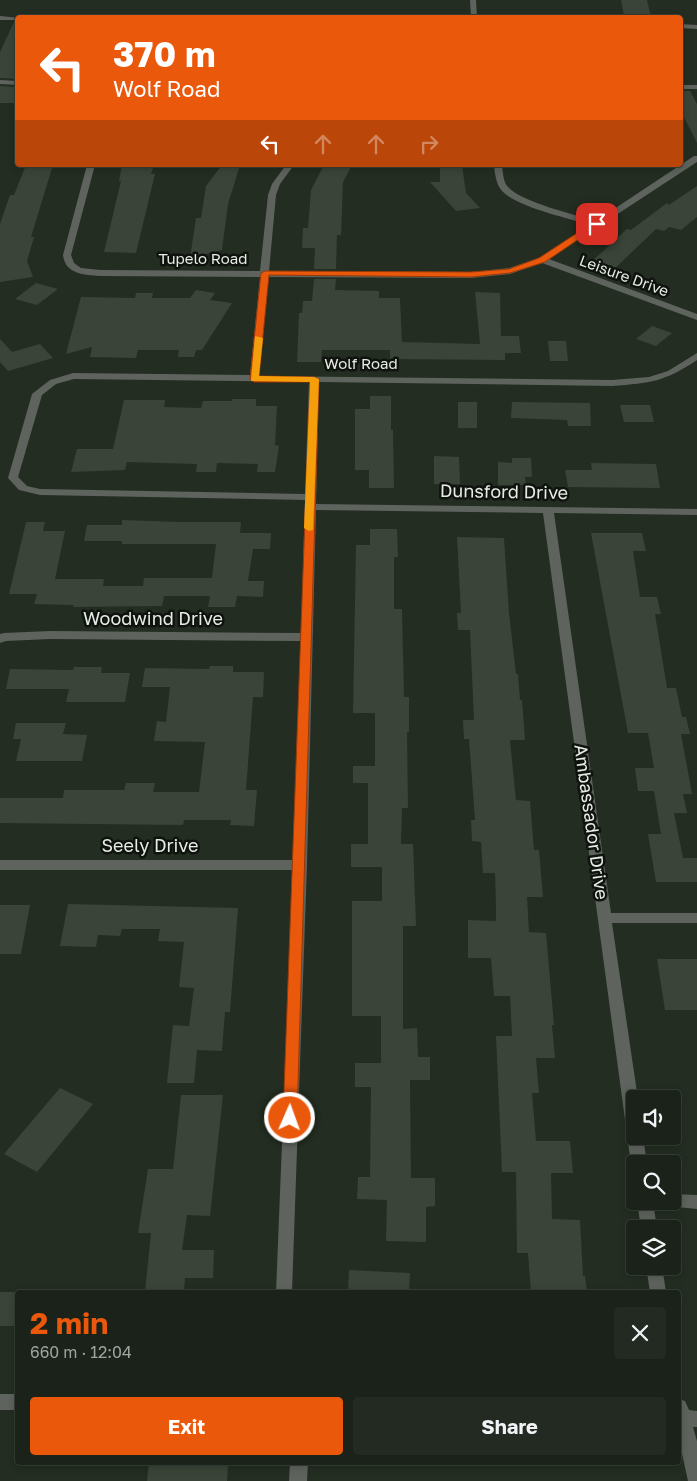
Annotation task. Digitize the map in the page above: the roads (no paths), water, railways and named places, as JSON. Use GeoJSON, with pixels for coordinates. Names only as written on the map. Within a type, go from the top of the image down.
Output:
{"type":"FeatureCollection","features":[{"type":"Feature","properties":{"kind":"street"},"geometry":{"type":"LineString","coordinates":[[473,0],[474,15]]}},
{"type":"Feature","properties":{"kind":"street"},"geometry":{"type":"LineString","coordinates":[[0,18],[15,18]]}},
{"type":"Feature","properties":{"kind":"street"},"geometry":{"type":"LineString","coordinates":[[683,26],[697,27]]}},
{"type":"Feature","properties":{"kind":"street"},"geometry":{"type":"LineString","coordinates":[[0,82],[15,82]]}},
{"type":"Feature","properties":{"kind":"street"},"geometry":{"type":"LineString","coordinates":[[683,87],[697,87]]}},
{"type":"Feature","properties":{"kind":"street","name":"Tupelo Road"},"geometry":{"type":"LineString","coordinates":[[89,167],[67,254],[67,262],[72,268],[100,273],[471,275],[510,271],[542,260],[697,158]]}},
{"type":"Feature","properties":{"kind":"street"},"geometry":{"type":"LineString","coordinates":[[254,379],[272,194],[276,184],[289,167]]}},
{"type":"Feature","properties":{"kind":"street"},"geometry":{"type":"LineString","coordinates":[[498,167],[500,178],[506,190],[520,199],[597,224]]}},
{"type":"Feature","properties":{"kind":"street","name":"Leisure Drive"},"geometry":{"type":"LineString","coordinates":[[542,260],[697,318]]}},
{"type":"Feature","properties":{"kind":"street","name":"Wolf Road"},"geometry":{"type":"LineString","coordinates":[[25,436],[38,394],[53,382],[73,376],[612,383],[650,380],[671,373],[697,356]]}},
{"type":"Feature","properties":{"kind":"street"},"geometry":{"type":"LineString","coordinates":[[284,1290],[300,865],[314,379]]}},
{"type":"Feature","properties":{"kind":"street","name":"Dunsford Drive"},"geometry":{"type":"LineString","coordinates":[[25,436],[13,478],[23,488],[40,492],[548,510],[697,512]]}},
{"type":"Feature","properties":{"kind":"street","name":"Ambassador Drive"},"geometry":{"type":"LineString","coordinates":[[548,510],[629,1090]]}},
{"type":"Feature","properties":{"kind":"street","name":"Woodwind Drive"},"geometry":{"type":"LineString","coordinates":[[0,640],[4,637],[50,635],[306,637]]}},
{"type":"Feature","properties":{"kind":"street","name":"Seely Drive"},"geometry":{"type":"LineString","coordinates":[[0,865],[300,865]]}},
{"type":"Feature","properties":{"kind":"street"},"geometry":{"type":"LineString","coordinates":[[604,918],[697,918]]}},
{"type":"Feature","properties":{"kind":"street"},"geometry":{"type":"LineString","coordinates":[[681,1201],[697,1202]]}},
{"type":"Feature","properties":{"kind":"street"},"geometry":{"type":"LineString","coordinates":[[655,1275],[658,1290]]}},
{"type":"Feature","properties":{"kind":"street"},"geometry":{"type":"LineString","coordinates":[[0,1402],[15,1402]]}},
{"type":"Feature","properties":{"kind":"street"},"geometry":{"type":"LineString","coordinates":[[684,1416],[697,1481]]}},
{"type":"Feature","properties":{"kind":"street"},"geometry":{"type":"LineString","coordinates":[[298,1481],[299,1465]]}}]}
